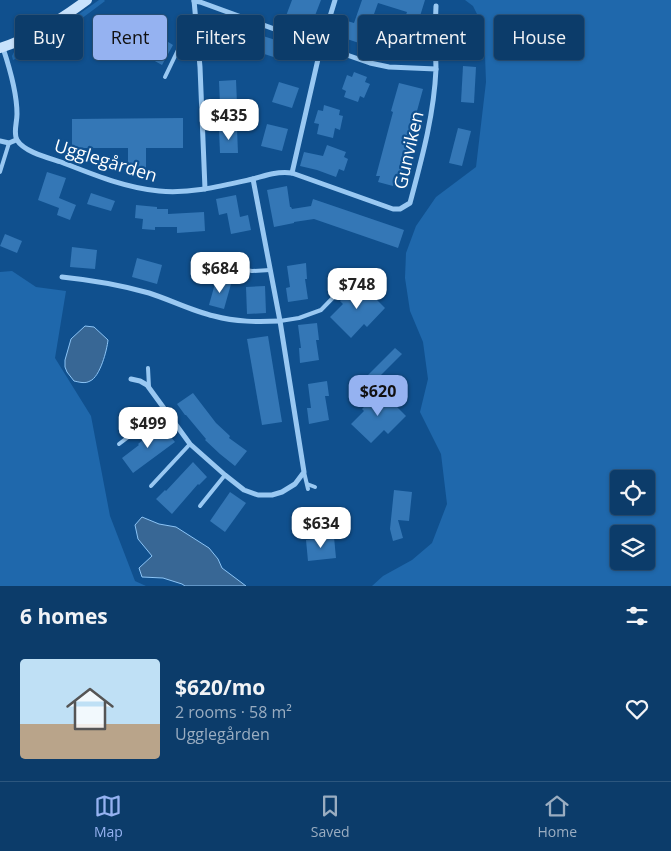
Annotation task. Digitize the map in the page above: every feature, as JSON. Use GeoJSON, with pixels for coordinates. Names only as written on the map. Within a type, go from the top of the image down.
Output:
{"type":"FeatureCollection","features":[{"type":"Feature","properties":{"kind":"street"},"geometry":{"type":"LineString","coordinates":[[0,141],[9,143],[16,140],[17,114],[8,65],[1,48],[23,40],[52,25],[87,0]]}},
{"type":"Feature","properties":{"kind":"street"},"geometry":{"type":"LineString","coordinates":[[330,15],[335,0]]}},
{"type":"Feature","properties":{"kind":"street"},"geometry":{"type":"LineString","coordinates":[[196,15],[194,1],[274,29]]}},
{"type":"Feature","properties":{"kind":"street","name":"Gunviken"},"geometry":{"type":"LineString","coordinates":[[253,179],[265,175],[292,173],[393,209],[400,209],[410,203],[425,148],[435,90],[436,6]]}},
{"type":"Feature","properties":{"kind":"street"},"geometry":{"type":"LineString","coordinates":[[348,55],[389,67],[436,69]]}},
{"type":"Feature","properties":{"kind":"street"},"geometry":{"type":"LineString","coordinates":[[199,60],[205,189]]}},
{"type":"Feature","properties":{"kind":"street"},"geometry":{"type":"LineString","coordinates":[[292,173],[318,60]]}},
{"type":"Feature","properties":{"kind":"street","name":"Ugglegården"},"geometry":{"type":"LineString","coordinates":[[16,140],[27,150],[101,177],[139,188],[169,192],[205,189],[253,179]]}},
{"type":"Feature","properties":{"kind":"street"},"geometry":{"type":"LineString","coordinates":[[131,379],[147,385],[190,444],[244,490],[258,495],[272,495],[282,492],[295,484],[304,472],[280,321],[253,179]]}},
{"type":"Feature","properties":{"kind":"street"},"geometry":{"type":"LineString","coordinates":[[62,277],[94,281],[150,293],[213,316],[227,319],[255,322],[280,321]]}},
{"type":"Feature","properties":{"kind":"lane"},"geometry":{"type":"LineString","coordinates":[[165,78],[177,52]]}},
{"type":"Feature","properties":{"kind":"lane"},"geometry":{"type":"LineString","coordinates":[[0,172],[9,143]]}},
{"type":"Feature","properties":{"kind":"lane"},"geometry":{"type":"LineString","coordinates":[[211,264],[252,271],[270,270]]}},
{"type":"Feature","properties":{"kind":"lane"},"geometry":{"type":"LineString","coordinates":[[280,321],[299,318],[321,310],[358,272]]}},
{"type":"Feature","properties":{"kind":"lane"},"geometry":{"type":"LineString","coordinates":[[148,368],[149,387]]}},
{"type":"Feature","properties":{"kind":"lane"},"geometry":{"type":"LineString","coordinates":[[119,444],[165,409]]}},
{"type":"Feature","properties":{"kind":"lane"},"geometry":{"type":"LineString","coordinates":[[150,486],[190,444]]}},
{"type":"Feature","properties":{"kind":"lane"},"geometry":{"type":"LineString","coordinates":[[304,472],[308,490]]}},
{"type":"Feature","properties":{"kind":"lane"},"geometry":{"type":"LineString","coordinates":[[200,506],[225,475]]}},
{"type":"Feature","properties":{"kind":"lane"},"geometry":{"type":"LineString","coordinates":[[307,484],[315,487]]}},
{"type":"Feature","properties":{"kind":"shaded area"},"geometry":{"type":"Polygon","coordinates":[[[99,0],[105,1],[83,17],[83,15],[78,15],[99,0]]]}},
{"type":"Feature","properties":{"kind":"shaded area"},"geometry":{"type":"Polygon","coordinates":[[[465,0],[671,0],[671,586],[372,586],[383,576],[412,560],[432,543],[447,504],[441,454],[420,412],[428,379],[423,342],[410,311],[405,278],[406,253],[416,226],[436,197],[476,167],[486,82],[484,15],[478,15],[473,6],[465,0]]]}},
{"type":"Feature","properties":{"kind":"shaded area"},"geometry":{"type":"Polygon","coordinates":[[[15,50],[15,59],[13,60],[12,56],[15,50]]]}},
{"type":"Feature","properties":{"kind":"shaded area"},"geometry":{"type":"Polygon","coordinates":[[[12,271],[36,287],[66,291],[55,358],[91,416],[110,516],[135,581],[146,586],[0,586],[0,272],[12,271]]]}},
{"type":"Feature","properties":{"kind":"shaded area"},"geometry":{"type":"Polygon","coordinates":[[[85,326],[94,327],[108,340],[100,369],[94,378],[84,383],[74,381],[67,372],[65,360],[71,339],[85,326]]]}},
{"type":"Feature","properties":{"kind":"shaded area"},"geometry":{"type":"Polygon","coordinates":[[[142,517],[159,524],[176,527],[209,548],[218,559],[222,568],[246,586],[185,586],[163,578],[142,577],[139,568],[152,556],[138,539],[135,525],[142,517]]]}},
{"type":"Feature","properties":{"kind":"building"},"geometry":{"type":"Polygon","coordinates":[[[292,0],[321,0],[315,15],[286,15],[292,0]]]}},
{"type":"Feature","properties":{"kind":"building"},"geometry":{"type":"Polygon","coordinates":[[[362,0],[425,0],[420,15],[406,15],[407,12],[378,3],[374,15],[358,15],[358,43],[348,39],[348,21],[354,23],[362,0]]]}},
{"type":"Feature","properties":{"kind":"building"},"geometry":{"type":"Polygon","coordinates":[[[264,36],[274,40],[274,57],[264,54],[264,36]]]}},
{"type":"Feature","properties":{"kind":"building"},"geometry":{"type":"Polygon","coordinates":[[[167,41],[173,45],[167,56],[167,41]]]}},
{"type":"Feature","properties":{"kind":"building"},"geometry":{"type":"Polygon","coordinates":[[[153,60],[165,60],[162,65],[153,60]]]}},
{"type":"Feature","properties":{"kind":"building"},"geometry":{"type":"Polygon","coordinates":[[[463,66],[476,67],[474,103],[461,102],[463,66]]]}},
{"type":"Feature","properties":{"kind":"building"},"geometry":{"type":"Polygon","coordinates":[[[354,72],[367,77],[365,82],[370,84],[364,98],[360,96],[358,102],[344,97],[346,91],[342,89],[347,75],[352,77],[354,72]]]}},
{"type":"Feature","properties":{"kind":"building"},"geometry":{"type":"Polygon","coordinates":[[[236,80],[237,104],[220,105],[219,81],[236,80]]]}},
{"type":"Feature","properties":{"kind":"building"},"geometry":{"type":"Polygon","coordinates":[[[279,82],[299,88],[292,108],[272,102],[279,82]]]}},
{"type":"Feature","properties":{"kind":"building"},"geometry":{"type":"Polygon","coordinates":[[[399,83],[423,89],[417,111],[421,112],[415,133],[417,133],[409,162],[405,161],[399,182],[395,181],[393,186],[378,182],[380,176],[376,176],[399,83]]]}},
{"type":"Feature","properties":{"kind":"building"},"geometry":{"type":"Polygon","coordinates":[[[324,105],[340,110],[339,115],[343,116],[340,130],[335,128],[333,138],[317,134],[319,124],[314,123],[318,110],[323,111],[324,105]]]}},
{"type":"Feature","properties":{"kind":"building"},"geometry":{"type":"Polygon","coordinates":[[[183,118],[183,148],[146,148],[146,170],[128,170],[128,148],[72,148],[72,119],[183,118]]]}},
{"type":"Feature","properties":{"kind":"building"},"geometry":{"type":"Polygon","coordinates":[[[267,124],[288,129],[282,151],[261,146],[267,124]]]}},
{"type":"Feature","properties":{"kind":"building"},"geometry":{"type":"Polygon","coordinates":[[[458,128],[471,131],[462,166],[449,163],[458,128]]]}},
{"type":"Feature","properties":{"kind":"building"},"geometry":{"type":"Polygon","coordinates":[[[237,129],[238,153],[220,153],[219,130],[237,129]]]}},
{"type":"Feature","properties":{"kind":"building"},"geometry":{"type":"Polygon","coordinates":[[[327,145],[346,152],[344,157],[348,159],[344,171],[339,169],[336,177],[300,166],[304,152],[323,156],[327,145]]]}},
{"type":"Feature","properties":{"kind":"building"},"geometry":{"type":"Polygon","coordinates":[[[47,172],[66,178],[59,198],[76,205],[70,220],[57,215],[59,208],[38,200],[47,172]]]}},
{"type":"Feature","properties":{"kind":"building"},"geometry":{"type":"Polygon","coordinates":[[[287,186],[290,207],[292,209],[311,206],[313,199],[404,230],[398,248],[314,219],[274,227],[267,190],[287,186]]]}},
{"type":"Feature","properties":{"kind":"building"},"geometry":{"type":"Polygon","coordinates":[[[91,193],[115,201],[111,211],[87,204],[91,193]]]}},
{"type":"Feature","properties":{"kind":"building"},"geometry":{"type":"Polygon","coordinates":[[[236,195],[240,217],[248,215],[251,230],[231,234],[227,213],[219,215],[216,199],[236,195]]]}},
{"type":"Feature","properties":{"kind":"building"},"geometry":{"type":"Polygon","coordinates":[[[136,205],[168,209],[168,214],[204,212],[205,231],[177,233],[177,227],[155,227],[155,230],[142,229],[143,219],[135,218],[136,205]]]}},
{"type":"Feature","properties":{"kind":"building"},"geometry":{"type":"Polygon","coordinates":[[[5,234],[22,241],[17,253],[0,246],[5,234]]]}},
{"type":"Feature","properties":{"kind":"building"},"geometry":{"type":"Polygon","coordinates":[[[72,247],[97,250],[95,269],[70,267],[72,247]]]}},
{"type":"Feature","properties":{"kind":"building"},"geometry":{"type":"Polygon","coordinates":[[[137,258],[162,265],[157,284],[132,277],[137,258]]]}},
{"type":"Feature","properties":{"kind":"building"},"geometry":{"type":"Polygon","coordinates":[[[306,263],[307,279],[305,279],[308,299],[288,302],[286,288],[290,287],[287,266],[306,263]]]}},
{"type":"Feature","properties":{"kind":"building"},"geometry":{"type":"Polygon","coordinates":[[[216,280],[231,284],[224,309],[209,305],[216,280]]]}},
{"type":"Feature","properties":{"kind":"building"},"geometry":{"type":"Polygon","coordinates":[[[359,282],[385,308],[367,327],[364,324],[351,338],[330,317],[343,304],[340,301],[359,282]]]}},
{"type":"Feature","properties":{"kind":"building"},"geometry":{"type":"Polygon","coordinates":[[[265,286],[266,313],[247,314],[246,287],[265,286]]]}},
{"type":"Feature","properties":{"kind":"building"},"geometry":{"type":"Polygon","coordinates":[[[317,323],[319,340],[316,340],[319,360],[300,363],[299,348],[301,348],[298,325],[317,323]]]}},
{"type":"Feature","properties":{"kind":"building"},"geometry":{"type":"Polygon","coordinates":[[[268,336],[282,422],[262,425],[247,339],[268,336]]]}},
{"type":"Feature","properties":{"kind":"building"},"geometry":{"type":"Polygon","coordinates":[[[395,348],[402,354],[374,382],[368,375],[395,348]]]}},
{"type":"Feature","properties":{"kind":"building"},"geometry":{"type":"Polygon","coordinates":[[[327,381],[329,396],[325,396],[329,420],[309,424],[307,408],[311,408],[308,384],[327,381]]]}},
{"type":"Feature","properties":{"kind":"building"},"geometry":{"type":"Polygon","coordinates":[[[380,390],[406,416],[388,434],[384,430],[371,443],[351,424],[380,390]]]}},
{"type":"Feature","properties":{"kind":"building"},"geometry":{"type":"Polygon","coordinates":[[[193,393],[216,423],[230,436],[229,438],[247,451],[235,466],[205,440],[177,404],[193,393]]]}},
{"type":"Feature","properties":{"kind":"building"},"geometry":{"type":"Polygon","coordinates":[[[161,425],[175,442],[133,473],[122,458],[161,425]]]}},
{"type":"Feature","properties":{"kind":"building"},"geometry":{"type":"Polygon","coordinates":[[[193,462],[207,477],[198,484],[172,514],[156,499],[193,462]]]}},
{"type":"Feature","properties":{"kind":"building"},"geometry":{"type":"Polygon","coordinates":[[[394,490],[412,492],[409,521],[398,520],[403,538],[393,541],[390,529],[394,490]]]}},
{"type":"Feature","properties":{"kind":"building"},"geometry":{"type":"Polygon","coordinates":[[[230,492],[246,503],[225,532],[210,521],[230,492]]]}},
{"type":"Feature","properties":{"kind":"building"},"geometry":{"type":"Polygon","coordinates":[[[334,537],[336,558],[308,561],[306,540],[334,537]]]}}]}
